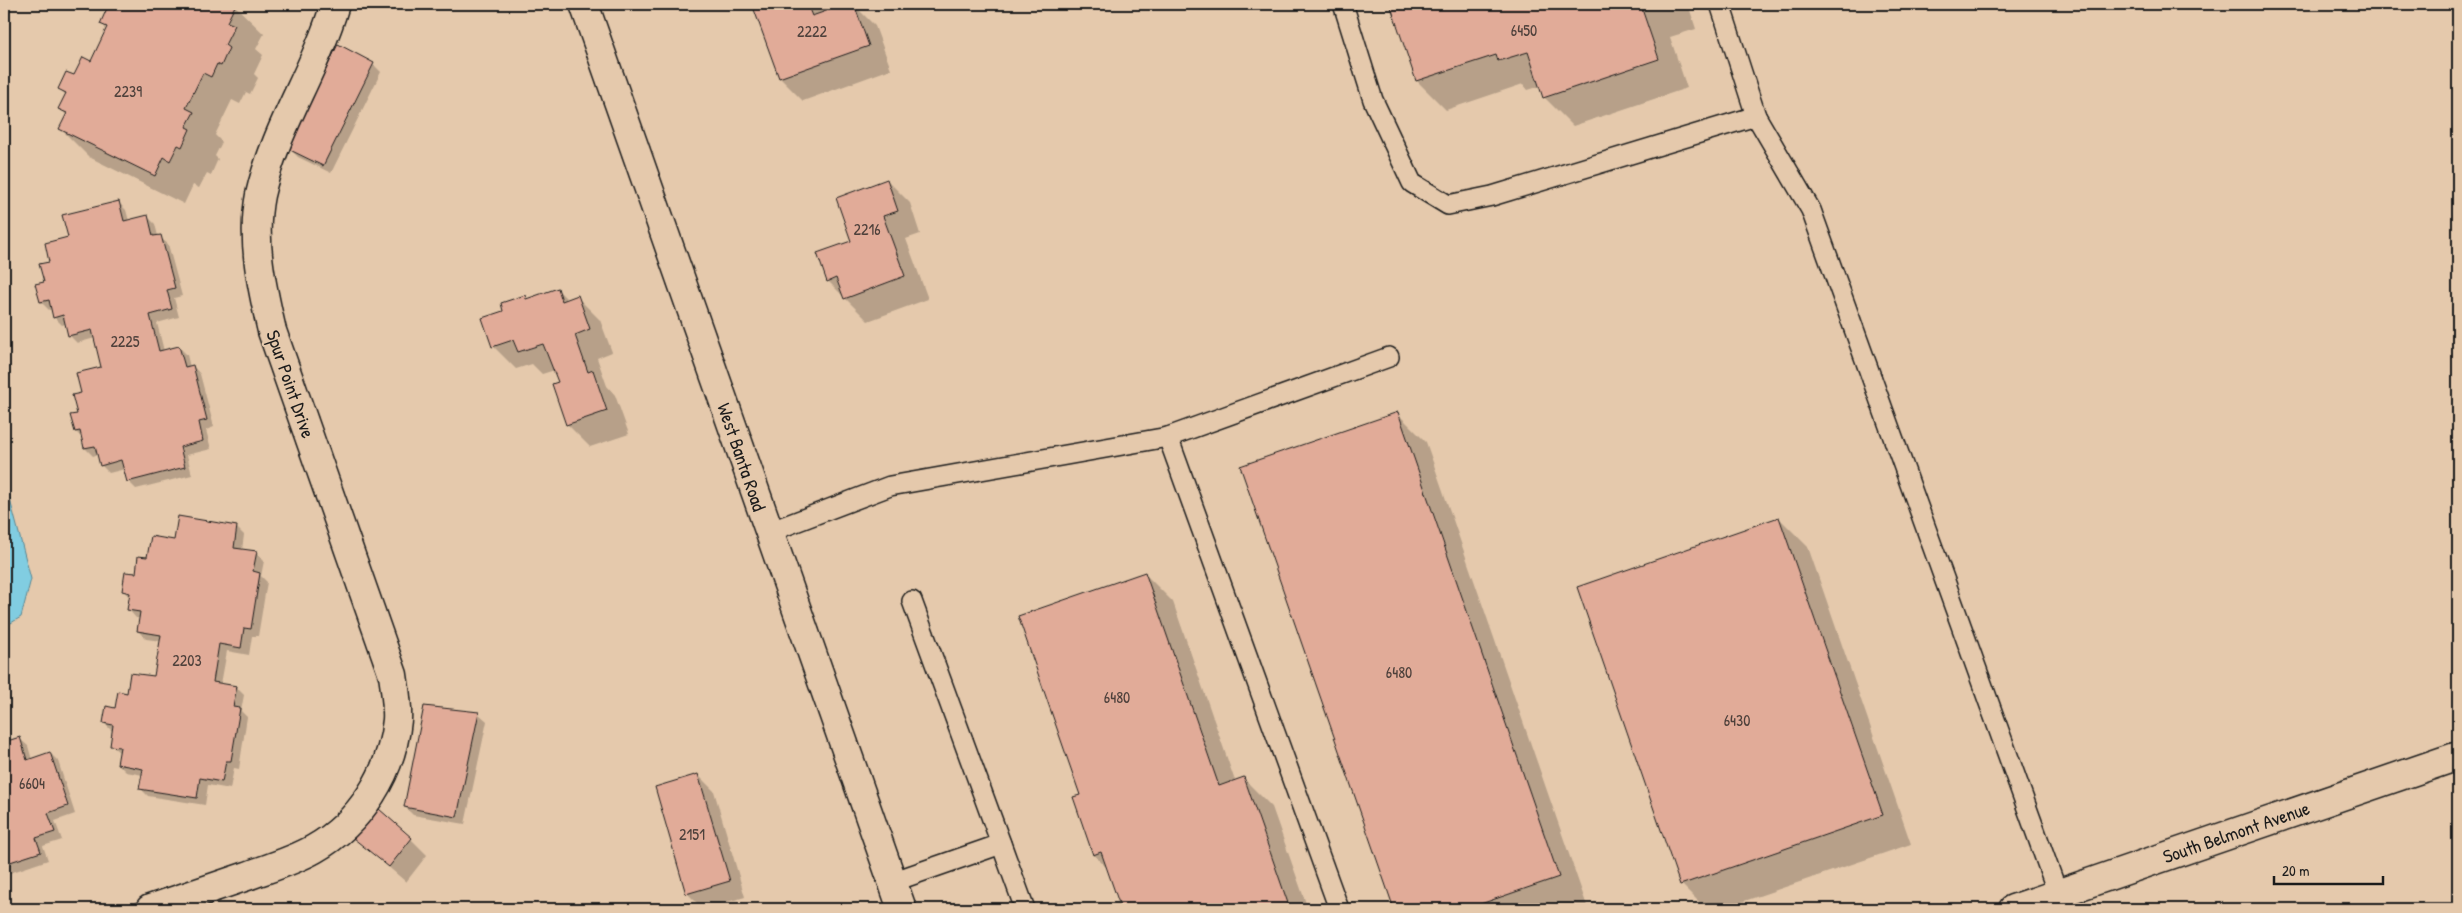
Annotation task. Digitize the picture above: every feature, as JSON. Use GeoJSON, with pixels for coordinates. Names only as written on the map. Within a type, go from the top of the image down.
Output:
{"type":"FeatureCollection","features":[{"type":"Feature","properties":{"kind":"street","name":"Spur Point Drive"},"geometry":{"type":"LineString","coordinates":[[150,909],[280,864],[316,848],[359,813],[371,797],[386,765],[397,720],[393,675],[272,331],[261,286],[257,240],[260,197],[270,159],[326,36],[335,4]]}},
{"type":"Feature","properties":{"kind":"street","name":"West Banta Road"},"geometry":{"type":"LineString","coordinates":[[584,4],[902,909]]}},
{"type":"Feature","properties":{"kind":"street","name":"South Belmont Avenue"},"geometry":{"type":"LineString","coordinates":[[2013,909],[2458,756]]}},
{"type":"Feature","properties":{"kind":"lane"},"geometry":{"type":"LineString","coordinates":[[1343,4],[1373,100],[1412,183],[1448,204],[1492,196],[1756,116]]}},
{"type":"Feature","properties":{"kind":"lane"},"geometry":{"type":"LineString","coordinates":[[1720,4],[1756,116],[1811,210],[2058,894]]}},
{"type":"Feature","properties":{"kind":"lane"},"geometry":{"type":"LineString","coordinates":[[769,532],[890,486],[1168,437],[1389,357]]}},
{"type":"Feature","properties":{"kind":"lane"},"geometry":{"type":"LineString","coordinates":[[1168,437],[1339,909]]}},
{"type":"Feature","properties":{"kind":"lane"},"geometry":{"type":"LineString","coordinates":[[912,601],[1024,909]]}},
{"type":"Feature","properties":{"kind":"lane"},"geometry":{"type":"LineString","coordinates":[[892,882],[1001,844]]}},
{"type":"Feature","properties":{"kind":"water"},"geometry":{"type":"Polygon","coordinates":[[[4,477],[31,579],[21,617],[4,627],[4,477]]]}},
{"type":"Feature","properties":{"kind":"building"},"geometry":{"type":"Polygon","coordinates":[[[102,4],[236,4],[227,22],[235,25],[225,45],[229,48],[221,66],[217,64],[211,77],[203,73],[186,108],[194,112],[186,127],[190,129],[182,147],[178,145],[170,161],[164,157],[155,176],[59,129],[67,113],[58,109],[66,93],[58,89],[66,72],[74,75],[83,57],[91,61],[107,27],[100,24],[108,6],[102,4]]]}},
{"type":"Feature","properties":{"kind":"building"},"geometry":{"type":"Polygon","coordinates":[[[752,4],[807,4],[812,16],[846,4],[854,4],[869,46],[779,78],[752,4]]]}},
{"type":"Feature","properties":{"kind":"building"},"geometry":{"type":"Polygon","coordinates":[[[1390,4],[1657,4],[1642,9],[1659,59],[1543,98],[1528,52],[1498,61],[1496,55],[1416,81],[1390,4]]]}},
{"type":"Feature","properties":{"kind":"building"},"geometry":{"type":"Polygon","coordinates":[[[338,44],[374,63],[323,166],[288,149],[338,44]]]}},
{"type":"Feature","properties":{"kind":"building"},"geometry":{"type":"Polygon","coordinates":[[[887,179],[898,211],[883,216],[905,276],[844,299],[836,278],[827,282],[817,253],[851,241],[836,198],[887,179]]]}},
{"type":"Feature","properties":{"kind":"building"},"geometry":{"type":"Polygon","coordinates":[[[119,201],[124,221],[148,215],[153,236],[161,235],[175,288],[167,290],[172,309],[150,315],[159,351],[179,346],[185,367],[193,365],[207,420],[199,422],[203,441],[180,447],[185,467],[127,482],[121,460],[100,466],[95,446],[84,448],[80,431],[75,432],[70,415],[77,414],[72,395],[81,393],[76,373],[101,367],[92,330],[68,336],[63,315],[53,318],[49,300],[40,302],[35,284],[44,282],[39,264],[49,262],[45,243],[68,237],[62,215],[119,201]]]}},
{"type":"Feature","properties":{"kind":"building"},"geometry":{"type":"Polygon","coordinates":[[[558,288],[562,301],[578,295],[590,329],[575,335],[588,372],[593,370],[607,411],[566,425],[552,384],[558,382],[543,344],[518,352],[513,340],[492,347],[482,318],[503,311],[501,303],[525,295],[526,299],[558,288]]]}},
{"type":"Feature","properties":{"kind":"building"},"geometry":{"type":"Polygon","coordinates":[[[1398,412],[1559,877],[1466,909],[1394,909],[1240,466],[1398,412]]]}},
{"type":"Feature","properties":{"kind":"building"},"geometry":{"type":"Polygon","coordinates":[[[178,516],[237,526],[234,548],[257,551],[253,571],[260,573],[251,629],[244,628],[241,648],[219,644],[213,682],[237,686],[233,707],[240,708],[231,761],[226,761],[222,782],[200,778],[197,798],[139,789],[143,769],[117,764],[120,747],[110,746],[113,725],[103,723],[106,706],[115,708],[118,691],[127,693],[130,673],[154,676],[161,635],[137,631],[140,612],[127,610],[130,593],[122,591],[125,572],[136,573],[138,556],[147,557],[151,536],[174,540],[178,516]]]}},
{"type":"Feature","properties":{"kind":"building"},"geometry":{"type":"Polygon","coordinates":[[[1779,517],[1883,815],[1680,885],[1577,587],[1779,517]]]}},
{"type":"Feature","properties":{"kind":"building"},"geometry":{"type":"Polygon","coordinates":[[[1145,572],[1219,786],[1244,777],[1290,909],[1121,909],[1101,852],[1093,855],[1073,797],[1080,795],[1018,616],[1145,572]]]}},
{"type":"Feature","properties":{"kind":"building"},"geometry":{"type":"Polygon","coordinates":[[[424,706],[479,712],[457,817],[404,807],[424,706]]]}},
{"type":"Feature","properties":{"kind":"building"},"geometry":{"type":"Polygon","coordinates":[[[20,737],[27,760],[50,752],[68,806],[48,813],[55,832],[36,838],[41,852],[4,864],[4,742],[20,737]]]}},
{"type":"Feature","properties":{"kind":"building"},"geometry":{"type":"Polygon","coordinates":[[[698,774],[730,881],[686,894],[655,787],[698,774]]]}},
{"type":"Feature","properties":{"kind":"building"},"geometry":{"type":"Polygon","coordinates":[[[379,809],[412,838],[389,867],[353,838],[379,809]]]}}]}
